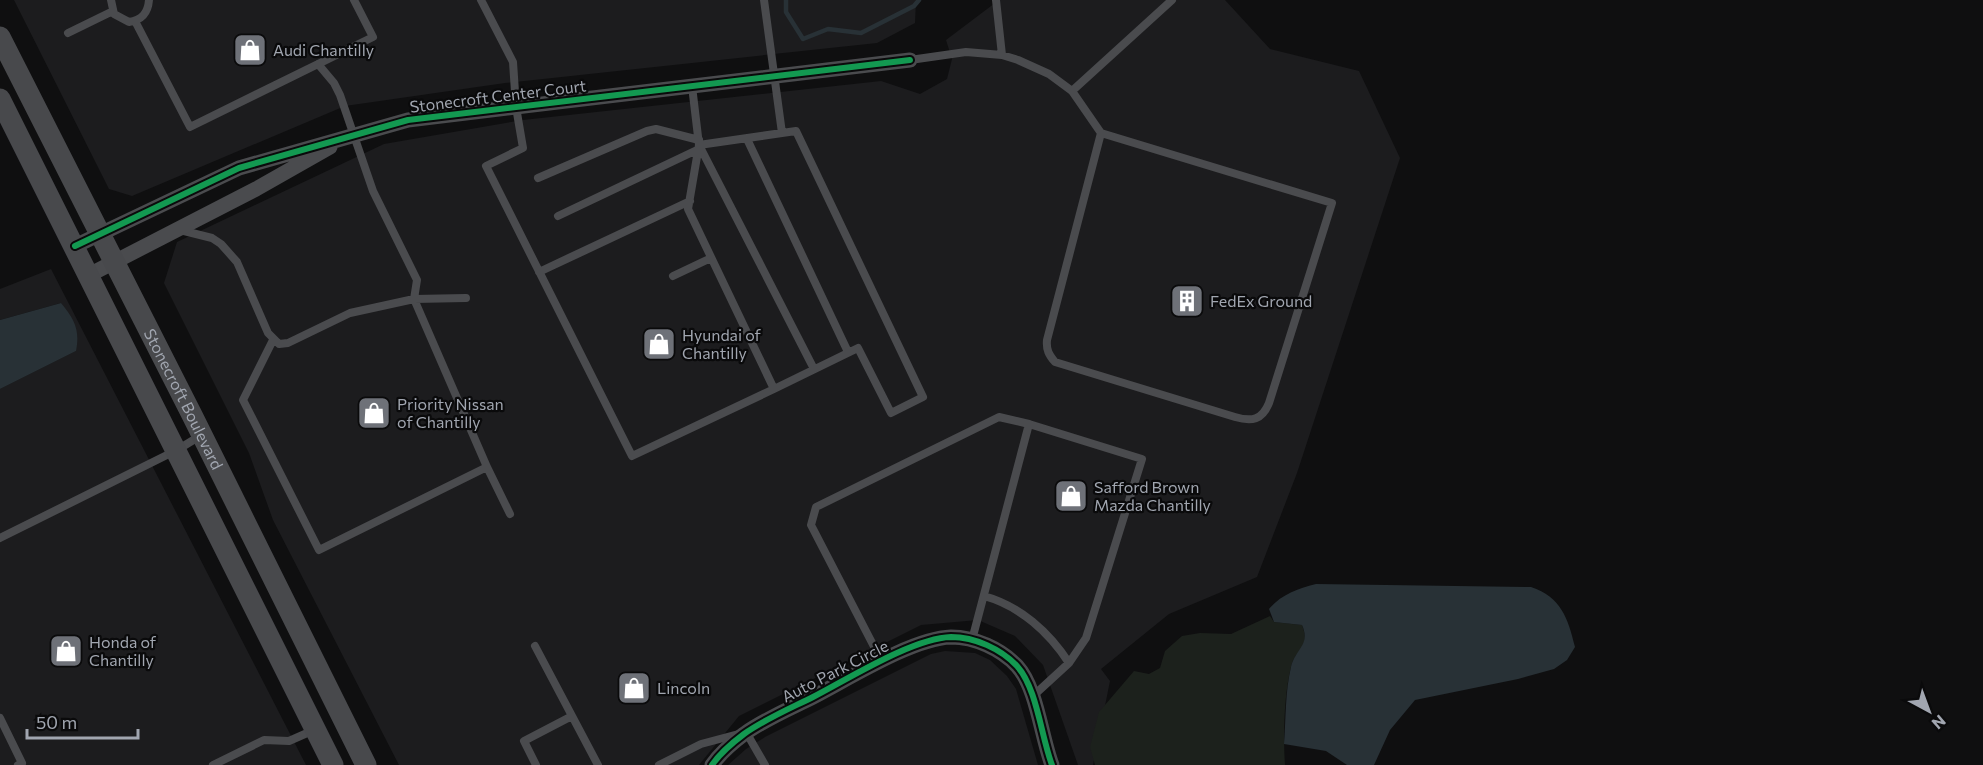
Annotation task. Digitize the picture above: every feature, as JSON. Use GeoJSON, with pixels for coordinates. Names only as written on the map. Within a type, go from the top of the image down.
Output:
{"type":"FeatureCollection","features":[{"type":"Feature","properties":{"kind":"main road","name":"Stonecroft Boulevard"},"geometry":{"type":"LineString","coordinates":[[0,37],[366,765]]}},
{"type":"Feature","properties":{"kind":"main road","name":"Stonecroft Boulevard"},"geometry":{"type":"LineString","coordinates":[[0,99],[333,765]]}},
{"type":"Feature","properties":{"kind":"street","name":"Stonecroft Center Court"},"geometry":{"type":"LineString","coordinates":[[75,246],[239,168],[408,120],[910,60]]}},
{"type":"Feature","properties":{"kind":"street","name":"Stonecroft Center Court"},"geometry":{"type":"LineString","coordinates":[[89,276],[256,189],[353,134]]}},
{"type":"Feature","properties":{"kind":"street","name":"Auto Park Circle"},"geometry":{"type":"LineString","coordinates":[[712,765],[720,753],[746,732],[907,649],[932,640],[951,637],[988,645],[1017,666],[1026,680],[1052,765]]}},
{"type":"Feature","properties":{"kind":"lane"},"geometry":{"type":"LineString","coordinates":[[111,0],[113,10],[120,19],[135,21],[146,12],[149,0]]}},
{"type":"Feature","properties":{"kind":"lane"},"geometry":{"type":"LineString","coordinates":[[135,21],[190,127],[373,37],[354,0]]}},
{"type":"Feature","properties":{"kind":"lane"},"geometry":{"type":"LineString","coordinates":[[481,0],[513,62],[516,107],[523,148],[486,166],[632,456],[858,348],[891,413],[923,397],[796,131],[699,144],[558,216]]}},
{"type":"Feature","properties":{"kind":"lane"},"geometry":{"type":"LineString","coordinates":[[765,0],[782,133]]}},
{"type":"Feature","properties":{"kind":"lane"},"geometry":{"type":"LineString","coordinates":[[996,0],[1002,55]]}},
{"type":"Feature","properties":{"kind":"lane"},"geometry":{"type":"LineString","coordinates":[[1072,91],[1172,0]]}},
{"type":"Feature","properties":{"kind":"lane"},"geometry":{"type":"LineString","coordinates":[[68,33],[113,10]]}},
{"type":"Feature","properties":{"kind":"lane"},"geometry":{"type":"LineString","coordinates":[[910,60],[966,52],[1002,55],[1049,74],[1072,91],[1101,133],[1332,203],[1269,403],[1258,419],[1247,420],[1235,417],[1055,362],[1046,349],[1101,133]]}},
{"type":"Feature","properties":{"kind":"lane"},"geometry":{"type":"LineString","coordinates":[[318,64],[334,83],[373,191],[417,280],[414,299],[487,467],[510,514]]}},
{"type":"Feature","properties":{"kind":"lane"},"geometry":{"type":"LineString","coordinates":[[692,86],[699,144],[688,209],[774,389]]}},
{"type":"Feature","properties":{"kind":"lane"},"geometry":{"type":"LineString","coordinates":[[538,178],[656,129],[699,144],[814,369]]}},
{"type":"Feature","properties":{"kind":"lane"},"geometry":{"type":"LineString","coordinates":[[747,139],[848,352]]}},
{"type":"Feature","properties":{"kind":"lane"},"geometry":{"type":"LineString","coordinates":[[539,272],[690,201]]}},
{"type":"Feature","properties":{"kind":"lane"},"geometry":{"type":"LineString","coordinates":[[176,230],[212,238],[221,244],[237,262],[267,333],[279,344],[288,343],[350,314],[414,299],[466,298]]}},
{"type":"Feature","properties":{"kind":"lane"},"geometry":{"type":"LineString","coordinates":[[673,276],[711,258]]}},
{"type":"Feature","properties":{"kind":"lane"},"geometry":{"type":"LineString","coordinates":[[273,340],[243,400],[319,550],[487,467]]}},
{"type":"Feature","properties":{"kind":"lane"},"geometry":{"type":"LineString","coordinates":[[882,662],[811,525],[816,507],[999,417],[1142,459],[1089,630],[1069,663],[1032,697]]}},
{"type":"Feature","properties":{"kind":"lane"},"geometry":{"type":"LineString","coordinates":[[972,640],[1029,424]]}},
{"type":"Feature","properties":{"kind":"lane"},"geometry":{"type":"LineString","coordinates":[[0,538],[177,450],[201,435]]}},
{"type":"Feature","properties":{"kind":"lane"},"geometry":{"type":"LineString","coordinates":[[984,596],[1007,604],[1022,614],[1050,638],[1069,663]]}},
{"type":"Feature","properties":{"kind":"lane"},"geometry":{"type":"LineString","coordinates":[[535,646],[598,765]]}},
{"type":"Feature","properties":{"kind":"lane"},"geometry":{"type":"LineString","coordinates":[[536,765],[524,741],[572,716]]}},
{"type":"Feature","properties":{"kind":"lane"},"geometry":{"type":"LineString","coordinates":[[0,718],[22,763],[18,765]]}},
{"type":"Feature","properties":{"kind":"lane"},"geometry":{"type":"LineString","coordinates":[[213,765],[223,763],[264,740],[289,741],[316,729]]}},
{"type":"Feature","properties":{"kind":"lane"},"geometry":{"type":"LineString","coordinates":[[658,765],[701,744],[746,732],[765,765]]}},
{"type":"Feature","properties":{"kind":"shaded area"},"geometry":{"type":"Polygon","coordinates":[[[14,0],[916,0],[915,23],[877,43],[505,83],[345,106],[132,196],[109,189],[14,0]]]}},
{"type":"Feature","properties":{"kind":"shaded area"},"geometry":{"type":"Polygon","coordinates":[[[999,0],[1225,0],[1270,49],[1359,71],[1400,158],[1297,473],[1257,577],[1169,614],[1101,669],[1110,681],[1093,765],[1078,765],[1043,665],[1015,636],[978,620],[921,625],[739,716],[699,765],[399,765],[273,520],[249,453],[164,283],[177,242],[384,144],[523,120],[881,81],[920,94],[947,79],[952,59],[946,40],[999,0]]]}},
{"type":"Feature","properties":{"kind":"shaded area"},"geometry":{"type":"Polygon","coordinates":[[[51,269],[306,765],[0,765],[0,389],[76,351],[61,303],[0,320],[0,289],[51,269]]]}},
{"type":"Feature","properties":{"kind":"shaded area"},"geometry":{"type":"Polygon","coordinates":[[[61,303],[70,315],[77,331],[76,351],[0,389],[0,320],[61,303]]]}},
{"type":"Feature","properties":{"kind":"shaded area"},"geometry":{"type":"Polygon","coordinates":[[[1316,584],[1531,587],[1550,597],[1562,610],[1575,647],[1567,660],[1554,669],[1518,679],[1415,700],[1390,730],[1374,765],[1347,765],[1326,751],[1284,744],[1289,676],[1293,661],[1305,637],[1302,625],[1274,622],[1269,609],[1279,599],[1290,593],[1316,584]]]}},
{"type":"Feature","properties":{"kind":"shaded area"},"geometry":{"type":"Polygon","coordinates":[[[1270,616],[1274,622],[1302,625],[1305,639],[1293,660],[1287,690],[1284,729],[1285,765],[1095,765],[1090,747],[1099,712],[1134,671],[1149,674],[1160,668],[1165,651],[1182,636],[1200,633],[1231,634],[1270,616]]]}},
{"type":"Feature","properties":{"kind":"shaded area"},"geometry":{"type":"Polygon","coordinates":[[[945,651],[975,653],[990,660],[1007,676],[1016,689],[1038,765],[728,765],[746,749],[765,737],[931,654],[945,651]]]}},
{"type":"Feature","properties":{"kind":"waterway"},"geometry":{"type":"LineString","coordinates":[[786,0],[786,12],[803,39],[828,29],[861,33],[914,6],[919,0]]}},
{"type":"Feature","properties":{"kind":"cycle path"},"geometry":{"type":"LineString","coordinates":[[75,246],[239,168],[408,120],[910,60]]}},
{"type":"Feature","properties":{"kind":"cycle path"},"geometry":{"type":"LineString","coordinates":[[712,765],[735,741],[769,719],[900,652],[918,644],[951,637],[969,639],[987,645],[1003,654],[1017,666],[1024,675],[1034,699],[1052,765]]}},
{"type":"Feature","properties":{"kind":"place","name":"Audi Chantilly"},"geometry":{"type":"Point","coordinates":[250,50]}},
{"type":"Feature","properties":{"kind":"place","name":"FedEx Ground"},"geometry":{"type":"Point","coordinates":[1187,301]}},
{"type":"Feature","properties":{"kind":"place","name":"Hyundai of Chantilly"},"geometry":{"type":"Point","coordinates":[659,344]}},
{"type":"Feature","properties":{"kind":"place","name":"Priority Nissan of Chantilly"},"geometry":{"type":"Point","coordinates":[374,413]}},
{"type":"Feature","properties":{"kind":"place","name":"Safford Brown Mazda Chantilly"},"geometry":{"type":"Point","coordinates":[1071,496]}},
{"type":"Feature","properties":{"kind":"place","name":"Honda of Chantilly"},"geometry":{"type":"Point","coordinates":[66,651]}},
{"type":"Feature","properties":{"kind":"place","name":"Lincoln"},"geometry":{"type":"Point","coordinates":[634,688]}}]}
